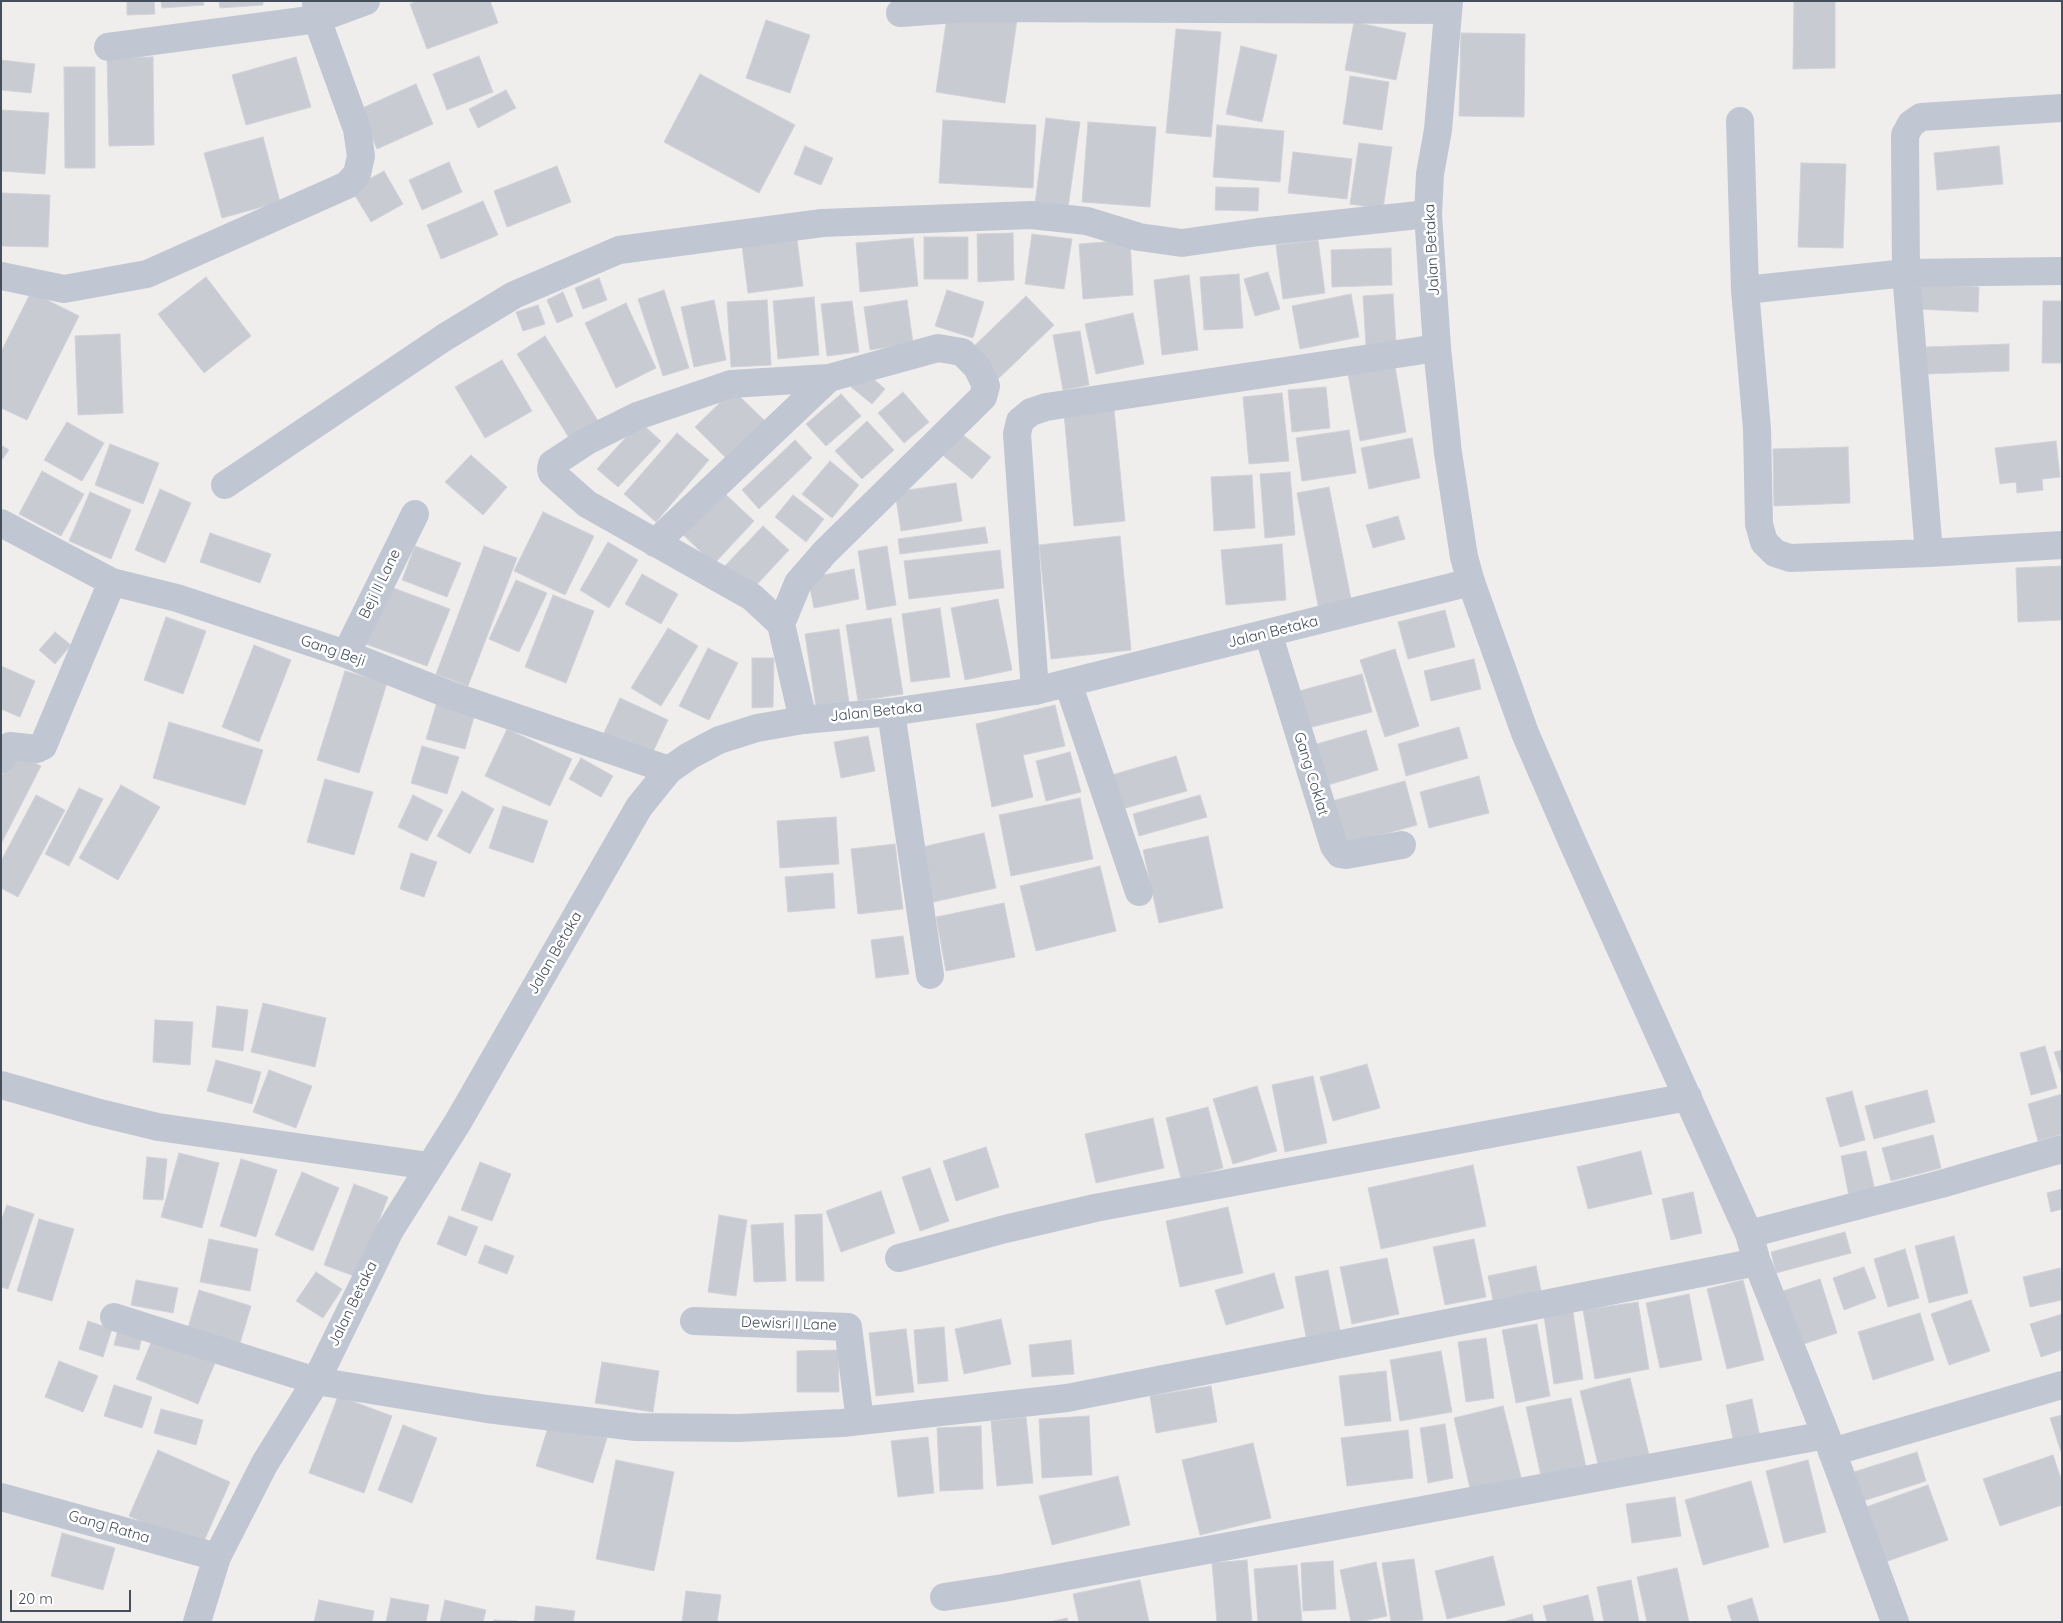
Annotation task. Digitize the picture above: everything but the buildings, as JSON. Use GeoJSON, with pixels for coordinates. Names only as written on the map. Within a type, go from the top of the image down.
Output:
{"type":"FeatureCollection","features":[{"type":"Feature","properties":{"kind":"street"},"geometry":{"type":"LineString","coordinates":[[108,47],[366,1]]}},
{"type":"Feature","properties":{"kind":"street"},"geometry":{"type":"LineString","coordinates":[[900,13],[970,8],[1448,6]]}},
{"type":"Feature","properties":{"kind":"street","name":"Jalan Betaka"},"geometry":{"type":"LineString","coordinates":[[196,1622],[217,1557],[265,1463],[316,1381],[381,1245],[463,1113],[639,807],[669,770],[689,756],[719,740],[757,728],[803,720],[891,712],[1035,691],[1471,582],[1464,557],[1448,454],[1437,348],[1428,214],[1430,174],[1438,130],[1448,6]]}},
{"type":"Feature","properties":{"kind":"street"},"geometry":{"type":"LineString","coordinates":[[1,276],[64,288],[147,274],[347,185],[357,174],[361,156],[357,129],[317,10]]}},
{"type":"Feature","properties":{"kind":"street"},"geometry":{"type":"LineString","coordinates":[[1929,553],[1906,273],[1906,135],[1911,124],[1921,117],[2062,108]]}},
{"type":"Feature","properties":{"kind":"street"},"geometry":{"type":"LineString","coordinates":[[1740,121],[1744,290],[1757,429],[1758,524],[1764,542],[1775,554],[1790,558],[1929,553],[2062,545]]}},
{"type":"Feature","properties":{"kind":"street"},"geometry":{"type":"LineString","coordinates":[[225,485],[445,337],[514,295],[619,250],[822,223],[1031,214],[1087,221],[1139,237],[1182,243],[1259,232],[1428,214]]}},
{"type":"Feature","properties":{"kind":"street"},"geometry":{"type":"LineString","coordinates":[[1744,290],[1906,273],[2062,271]]}},
{"type":"Feature","properties":{"kind":"street"},"geometry":{"type":"LineString","coordinates":[[781,624],[798,583],[826,552],[984,397],[986,386],[977,367],[962,352],[938,348],[829,378],[731,384],[637,416],[587,441],[552,464],[552,473],[587,504],[752,597],[781,624],[803,720]]}},
{"type":"Feature","properties":{"kind":"street"},"geometry":{"type":"LineString","coordinates":[[1035,691],[1017,434],[1020,421],[1031,412],[1046,407],[1437,348]]}},
{"type":"Feature","properties":{"kind":"street"},"geometry":{"type":"LineString","coordinates":[[655,543],[829,378]]}},
{"type":"Feature","properties":{"kind":"street","name":"Beji II Lane"},"geometry":{"type":"LineString","coordinates":[[346,654],[414,514]]}},
{"type":"Feature","properties":{"kind":"street","name":"Gang Beji"},"geometry":{"type":"LineString","coordinates":[[1,523],[112,582],[177,598],[346,654],[450,695],[669,770]]}},
{"type":"Feature","properties":{"kind":"street"},"geometry":{"type":"LineString","coordinates":[[1,760],[10,746],[37,749],[43,746],[112,582]]}},
{"type":"Feature","properties":{"kind":"street"},"geometry":{"type":"LineString","coordinates":[[1471,582],[1526,732],[1570,839],[1749,1234],[1757,1262],[1829,1443],[1887,1621]]}},
{"type":"Feature","properties":{"kind":"street","name":"Gang Coklat"},"geometry":{"type":"LineString","coordinates":[[1268,633],[1334,846],[1340,854],[1346,854],[1402,845]]}},
{"type":"Feature","properties":{"kind":"street"},"geometry":{"type":"LineString","coordinates":[[1068,683],[1139,892]]}},
{"type":"Feature","properties":{"kind":"street"},"geometry":{"type":"LineString","coordinates":[[891,712],[930,976]]}},
{"type":"Feature","properties":{"kind":"street"},"geometry":{"type":"LineString","coordinates":[[1,1085],[96,1112],[158,1127],[429,1166]]}},
{"type":"Feature","properties":{"kind":"street"},"geometry":{"type":"LineString","coordinates":[[898,1258],[1005,1229],[1095,1208],[1688,1097]]}},
{"type":"Feature","properties":{"kind":"street"},"geometry":{"type":"LineString","coordinates":[[1749,1234],[1941,1184],[2062,1149]]}},
{"type":"Feature","properties":{"kind":"street"},"geometry":{"type":"LineString","coordinates":[[114,1317],[316,1381],[487,1409],[636,1427],[739,1428],[860,1422],[1066,1398],[1757,1262]]}},
{"type":"Feature","properties":{"kind":"street","name":"Dewisri I Lane"},"geometry":{"type":"LineString","coordinates":[[694,1321],[848,1327],[860,1422]]}},
{"type":"Feature","properties":{"kind":"street"},"geometry":{"type":"LineString","coordinates":[[944,1597],[1013,1587],[1829,1443],[2062,1385]]}},
{"type":"Feature","properties":{"kind":"street","name":"Gang Ratna"},"geometry":{"type":"LineString","coordinates":[[1,1497],[217,1557]]}}]}
